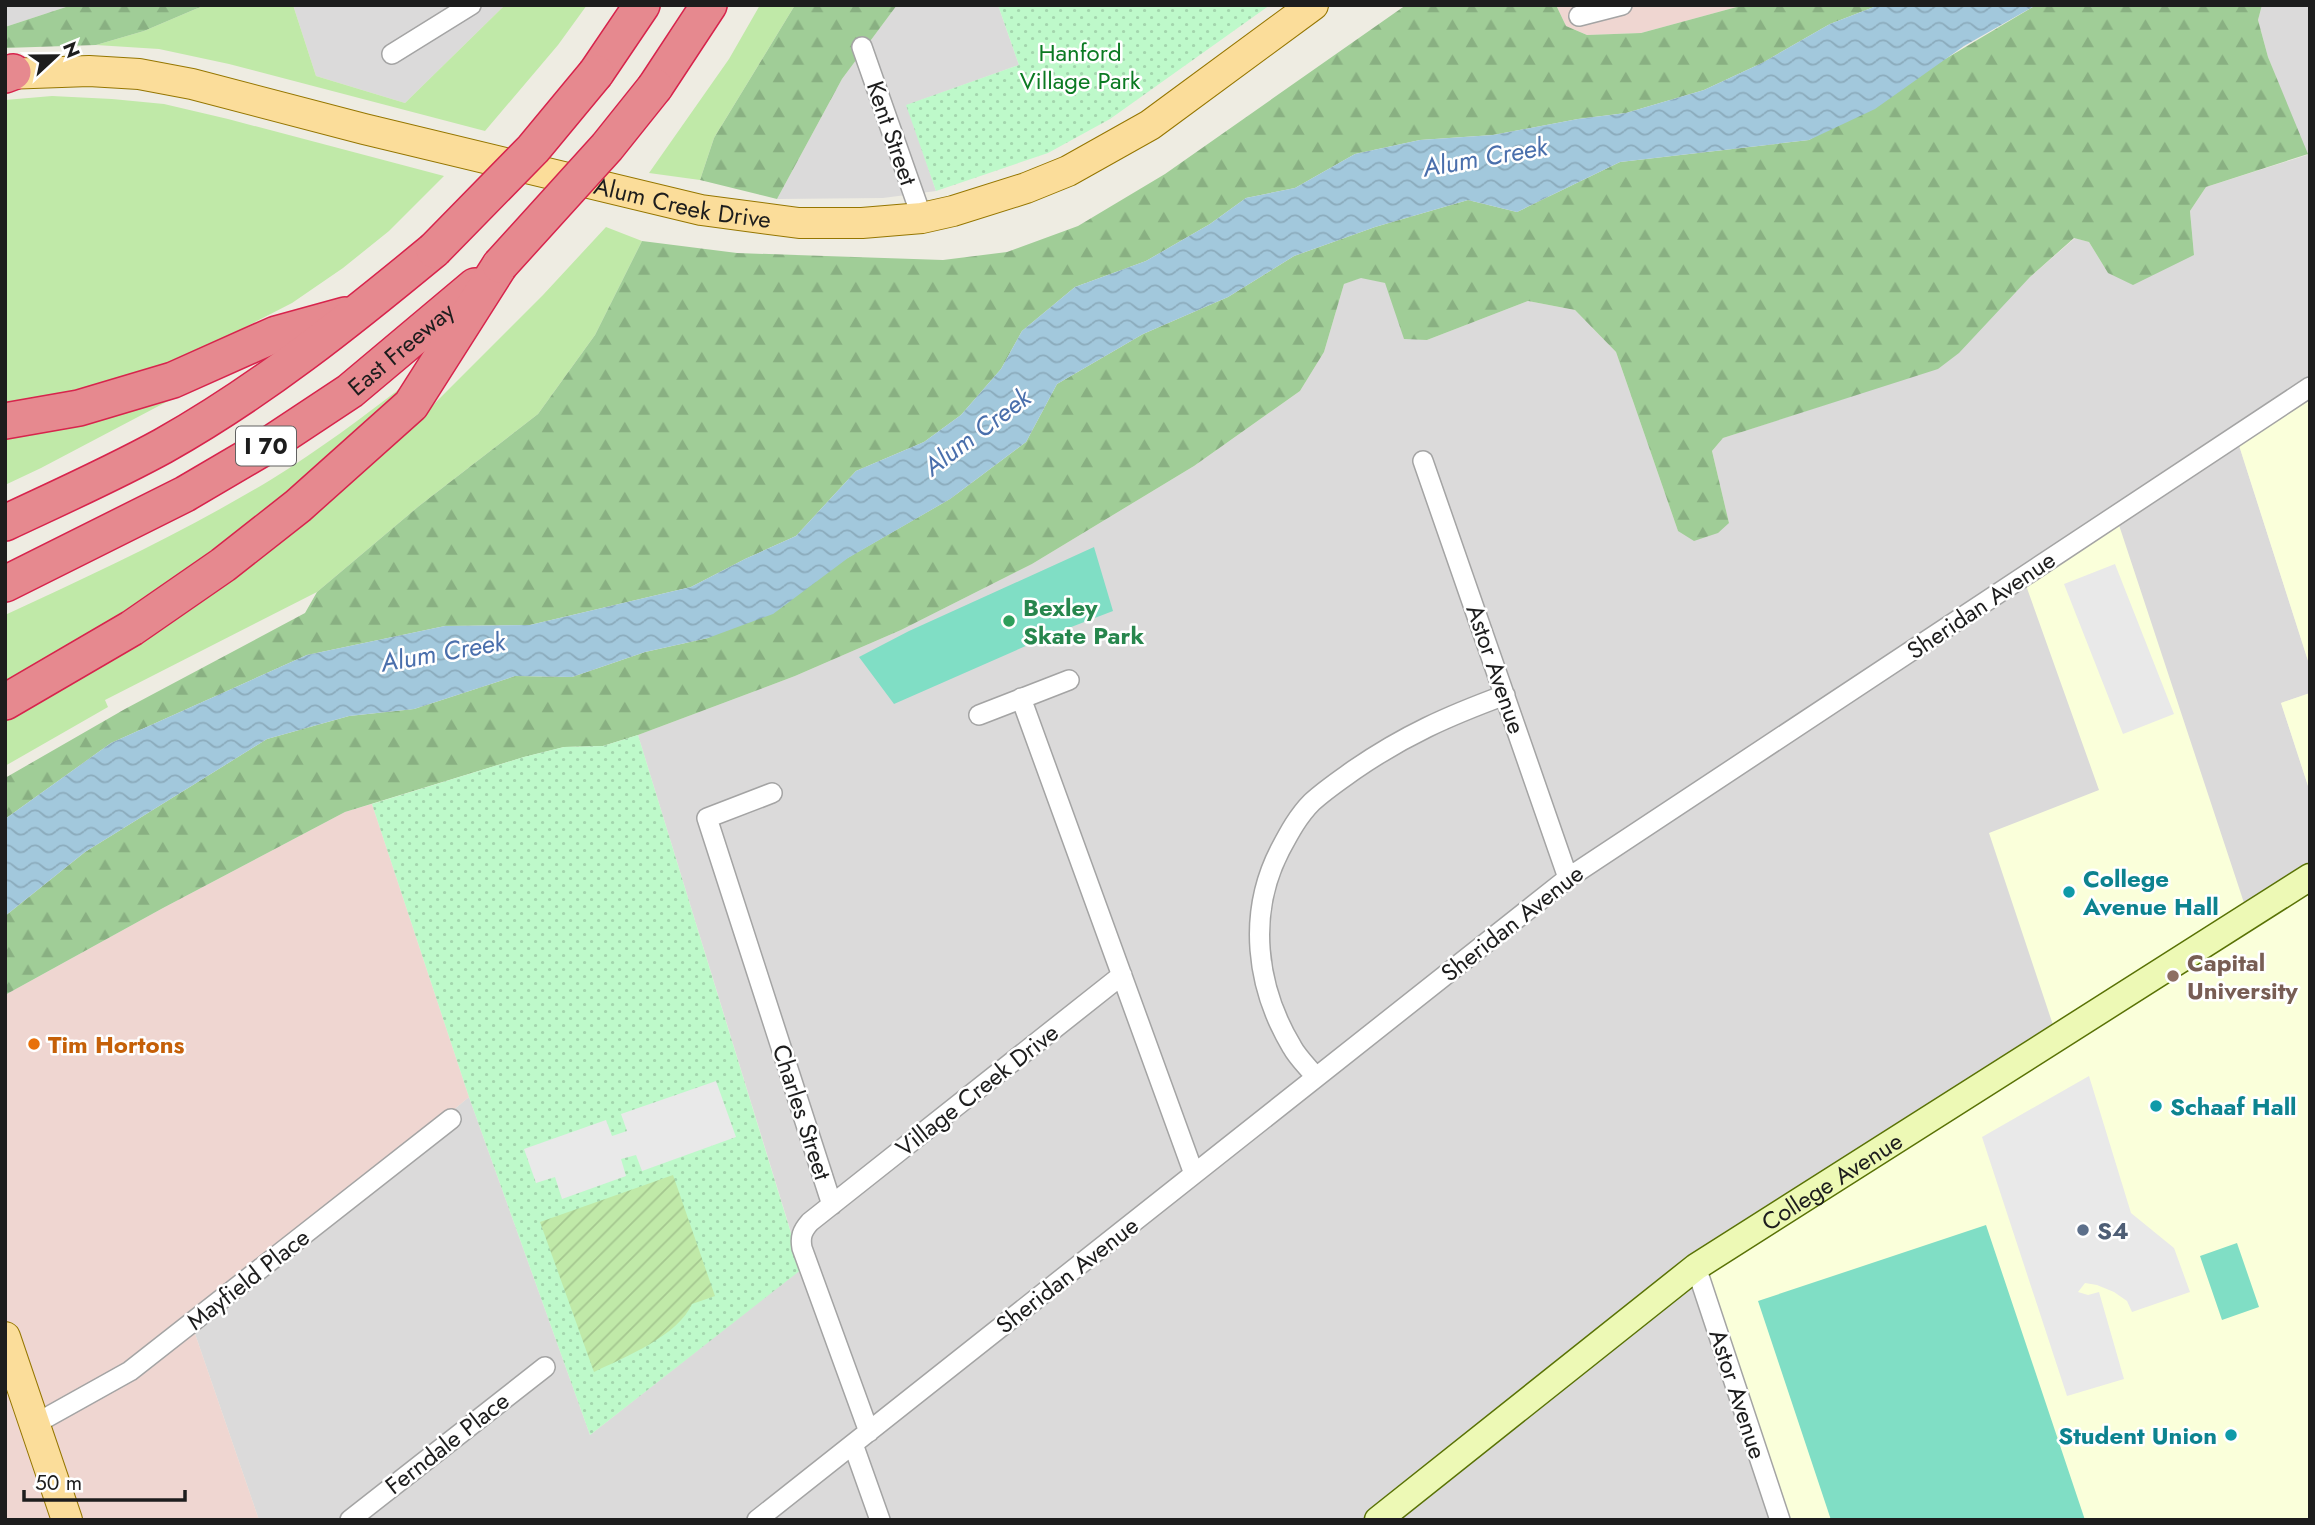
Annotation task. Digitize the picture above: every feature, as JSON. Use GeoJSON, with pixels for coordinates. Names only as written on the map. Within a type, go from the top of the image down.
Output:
{"type":"FeatureCollection","features":[{"type":"Feature","properties":{"kind":"highway","name":"I 70"},"geometry":{"type":"LineString","coordinates":[[5,523],[115,471],[192,428],[298,358],[362,310],[435,250],[533,149],[596,74],[642,5]]}},
{"type":"Feature","properties":{"kind":"highway","name":"East Freeway"},"geometry":{"type":"LineString","coordinates":[[5,584],[185,494],[270,444],[349,391],[500,265],[572,187],[655,87],[709,5]]}},
{"type":"Feature","properties":{"kind":"highway"},"geometry":{"type":"LineString","coordinates":[[5,702],[132,628],[223,565],[298,506],[411,405],[500,265]]}},
{"type":"Feature","properties":{"kind":"highway"},"geometry":{"type":"LineString","coordinates":[[5,421],[79,408],[173,380],[276,334],[362,310]]}},
{"type":"Feature","properties":{"kind":"main road","name":"Alum Creek Drive"},"geometry":{"type":"LineString","coordinates":[[8,74],[89,71],[139,74],[192,84],[701,210],[799,223],[862,223],[922,218],[963,209],[1068,171],[1150,125],[1313,5]]}},
{"type":"Feature","properties":{"kind":"main road","name":"College Avenue"},"geometry":{"type":"LineString","coordinates":[[1378,1520],[1696,1267],[2310,877]]}},
{"type":"Feature","properties":{"kind":"main road"},"geometry":{"type":"LineString","coordinates":[[5,1336],[67,1520]]}},
{"type":"Feature","properties":{"kind":"street"},"geometry":{"type":"LineString","coordinates":[[392,54],[471,5]]}},
{"type":"Feature","properties":{"kind":"street"},"geometry":{"type":"LineString","coordinates":[[1579,16],[1622,5]]}},
{"type":"Feature","properties":{"kind":"street","name":"Kent Street"},"geometry":{"type":"LineString","coordinates":[[862,47],[922,218]]}},
{"type":"Feature","properties":{"kind":"street","name":"Sheridan Avenue"},"geometry":{"type":"LineString","coordinates":[[757,1520],[1568,878],[2310,387]]}},
{"type":"Feature","properties":{"kind":"street","name":"Astor Avenue"},"geometry":{"type":"LineString","coordinates":[[1423,461],[1568,878]]}},
{"type":"Feature","properties":{"kind":"street"},"geometry":{"type":"LineString","coordinates":[[979,715],[1069,680]]}},
{"type":"Feature","properties":{"kind":"street"},"geometry":{"type":"LineString","coordinates":[[1315,1076],[1293,1048],[1271,1005],[1260,960],[1258,935],[1263,896],[1272,866],[1291,830],[1310,804],[1326,789],[1391,745],[1440,719],[1506,695]]}},
{"type":"Feature","properties":{"kind":"street"},"geometry":{"type":"LineString","coordinates":[[1021,698],[1194,1174]]}},
{"type":"Feature","properties":{"kind":"street","name":"Charles Street"},"geometry":{"type":"LineString","coordinates":[[772,793],[707,818],[832,1205],[803,1230],[800,1239],[861,1438],[880,1520]]}},
{"type":"Feature","properties":{"kind":"street","name":"Village Creek Drive"},"geometry":{"type":"LineString","coordinates":[[832,1205],[1122,975]]}},
{"type":"Feature","properties":{"kind":"street","name":"Mayfield Place"},"geometry":{"type":"LineString","coordinates":[[35,1424],[130,1371],[451,1119]]}},
{"type":"Feature","properties":{"kind":"street","name":"Astor Avenue"},"geometry":{"type":"LineString","coordinates":[[1696,1267],[1780,1520]]}},
{"type":"Feature","properties":{"kind":"street","name":"Ferndale Place"},"geometry":{"type":"LineString","coordinates":[[350,1520],[545,1367]]}},
{"type":"Feature","properties":{"kind":"shaded area"},"geometry":{"type":"Polygon","coordinates":[[[5,5],[72,5],[5,27],[5,5]]]}},
{"type":"Feature","properties":{"kind":"shaded area"},"geometry":{"type":"Polygon","coordinates":[[[293,5],[505,5],[405,103],[316,76],[293,5]]]}},
{"type":"Feature","properties":{"kind":"shaded area"},"geometry":{"type":"Polygon","coordinates":[[[897,5],[998,5],[1019,65],[907,105],[936,191],[883,198],[777,199],[842,79],[897,5]]]}},
{"type":"Feature","properties":{"kind":"shaded area"},"geometry":{"type":"Polygon","coordinates":[[[1556,5],[1744,5],[1641,33],[1587,35],[1566,26],[1556,5]]]}},
{"type":"Feature","properties":{"kind":"shaded area"},"geometry":{"type":"Polygon","coordinates":[[[2262,5],[2310,5],[2310,387],[2236,436],[2310,667],[2310,693],[2281,703],[2310,792],[2310,877],[2249,916],[2100,790],[2058,1037],[1780,1520],[259,1520],[192,1325],[469,1097],[590,1435],[802,1268],[638,735],[795,676],[901,630],[1032,564],[1194,466],[1300,391],[1324,352],[1344,284],[1362,277],[1385,283],[1427,340],[1528,301],[1575,310],[1616,352],[1678,531],[1729,523],[1712,451],[1723,438],[1938,368],[2030,277],[2075,238],[2089,242],[2108,273],[2194,255],[2190,211],[2206,187],[2307,155],[2268,57],[2258,20],[2262,5]]]}},
{"type":"Feature","properties":{"kind":"shaded area"},"geometry":{"type":"Polygon","coordinates":[[[2310,387],[2310,667],[2236,436],[2310,387]]]}},
{"type":"Feature","properties":{"kind":"shaded area","name":"Capital University"},"geometry":{"type":"Polygon","coordinates":[[[2116,516],[2248,915],[2310,877],[2310,1520],[1780,1520],[1696,1267],[2057,1037],[1989,833],[2099,790],[2023,577],[2116,516]]]}},
{"type":"Feature","properties":{"kind":"shaded area"},"geometry":{"type":"Polygon","coordinates":[[[2115,564],[2174,714],[2123,734],[2064,584],[2115,564]]]}},
{"type":"Feature","properties":{"kind":"shaded area"},"geometry":{"type":"Polygon","coordinates":[[[2310,693],[2310,792],[2281,703],[2310,693]]]}},
{"type":"Feature","properties":{"kind":"shaded area"},"geometry":{"type":"Polygon","coordinates":[[[372,804],[469,1097],[192,1325],[259,1520],[5,1520],[5,995],[345,812],[372,804]]]}},
{"type":"Feature","properties":{"kind":"shaded area","name":"S4"},"geometry":{"type":"Polygon","coordinates":[[[2089,1076],[2131,1213],[2174,1248],[2190,1292],[2132,1312],[2127,1301],[2114,1292],[2085,1283],[2078,1292],[2088,1295],[2099,1292],[2124,1379],[2067,1396],[1982,1137],[2089,1076]]]}},
{"type":"Feature","properties":{"kind":"shaded area"},"geometry":{"type":"Polygon","coordinates":[[[716,1081],[736,1137],[642,1171],[636,1155],[621,1159],[626,1176],[562,1199],[555,1177],[536,1183],[524,1149],[606,1120],[612,1136],[627,1131],[621,1114],[716,1081]]]}},
{"type":"Feature","properties":{"kind":"green space"},"geometry":{"type":"Polygon","coordinates":[[[72,5],[205,5],[144,31],[96,45],[5,48],[5,27],[72,5]]]}},
{"type":"Feature","properties":{"kind":"green space"},"geometry":{"type":"Polygon","coordinates":[[[205,5],[293,5],[316,76],[405,103],[505,5],[587,5],[558,45],[485,131],[229,64],[159,49],[96,45],[144,31],[205,5]]]}},
{"type":"Feature","properties":{"kind":"green space"},"geometry":{"type":"Polygon","coordinates":[[[760,5],[795,5],[714,138],[700,180],[649,173],[729,59],[760,5]]]}},
{"type":"Feature","properties":{"kind":"green space"},"geometry":{"type":"Polygon","coordinates":[[[795,5],[897,5],[842,79],[777,199],[700,180],[714,138],[795,5]]]}},
{"type":"Feature","properties":{"kind":"green space","name":"Hanford Village Park"},"geometry":{"type":"Polygon","coordinates":[[[998,5],[1270,5],[1110,119],[1048,153],[936,191],[906,105],[1019,65],[998,5]]]}},
{"type":"Feature","properties":{"kind":"green space"},"geometry":{"type":"Polygon","coordinates":[[[1406,5],[1556,5],[1566,26],[1587,35],[1641,33],[1744,5],[1879,5],[1830,24],[1762,63],[1704,90],[1626,113],[1493,135],[1420,140],[1355,154],[1295,188],[1246,198],[1210,224],[1146,261],[1075,287],[1022,331],[1001,369],[961,415],[924,442],[856,471],[796,536],[691,587],[530,625],[445,626],[307,655],[111,743],[5,819],[5,778],[125,709],[305,613],[317,592],[419,506],[538,414],[595,335],[642,241],[737,253],[943,260],[1007,252],[1078,226],[1165,174],[1406,5]]]}},
{"type":"Feature","properties":{"kind":"green space"},"geometry":{"type":"Polygon","coordinates":[[[2036,5],[2262,5],[2258,20],[2268,57],[2308,154],[2206,187],[2190,211],[2194,255],[2133,285],[2108,273],[2089,242],[2074,238],[2030,277],[1959,353],[1938,369],[1723,438],[1712,451],[1729,523],[1718,533],[1694,541],[1678,531],[1616,352],[1575,310],[1528,301],[1427,340],[1404,339],[1385,283],[1361,278],[1344,284],[1324,352],[1300,391],[1194,466],[1032,564],[901,630],[795,676],[638,735],[603,746],[564,747],[524,757],[345,812],[5,995],[5,916],[85,852],[267,739],[349,716],[414,709],[515,676],[572,677],[645,652],[708,638],[950,499],[1026,442],[1057,384],[1143,334],[1228,297],[1294,256],[1375,227],[1468,200],[1517,212],[1620,162],[1809,140],[2036,5]]]}},
{"type":"Feature","properties":{"kind":"green space"},"geometry":{"type":"Polygon","coordinates":[[[52,96],[164,104],[444,176],[389,231],[343,268],[292,303],[167,364],[111,384],[5,407],[5,100],[52,96]]]}},
{"type":"Feature","properties":{"kind":"green space"},"geometry":{"type":"Polygon","coordinates":[[[606,227],[642,241],[595,335],[538,414],[419,506],[317,592],[105,700],[108,707],[5,766],[5,719],[185,611],[326,506],[429,409],[543,295],[606,227]]]}},
{"type":"Feature","properties":{"kind":"green space"},"geometry":{"type":"Polygon","coordinates":[[[407,383],[414,388],[274,514],[5,691],[5,615],[140,551],[240,498],[324,445],[407,383]]]}},
{"type":"Feature","properties":{"kind":"green space"},"geometry":{"type":"Polygon","coordinates":[[[169,393],[172,399],[5,485],[5,433],[169,393]]]}},
{"type":"Feature","properties":{"kind":"green space","name":"Bexley Skate Park"},"geometry":{"type":"Polygon","coordinates":[[[1094,547],[1113,611],[1053,634],[894,704],[859,657],[909,631],[1094,547]]]}},
{"type":"Feature","properties":{"kind":"green space"},"geometry":{"type":"Polygon","coordinates":[[[638,735],[802,1269],[590,1435],[469,1097],[372,804],[524,757],[564,747],[603,746],[638,735]]]}},
{"type":"Feature","properties":{"kind":"green space"},"geometry":{"type":"Polygon","coordinates":[[[673,1175],[715,1296],[692,1304],[685,1315],[663,1336],[594,1372],[540,1222],[673,1175]]]}},
{"type":"Feature","properties":{"kind":"green space"},"geometry":{"type":"Polygon","coordinates":[[[1986,1225],[2085,1520],[1831,1520],[1758,1301],[1986,1225]]]}},
{"type":"Feature","properties":{"kind":"green space"},"geometry":{"type":"Polygon","coordinates":[[[2237,1243],[2259,1307],[2222,1320],[2200,1256],[2237,1243]]]}},
{"type":"Feature","properties":{"kind":"water","name":"Alum Creek"},"geometry":{"type":"Polygon","coordinates":[[[1879,5],[2036,5],[1964,46],[1875,109],[1809,140],[1620,162],[1517,212],[1468,200],[1375,227],[1294,256],[1228,297],[1143,334],[1057,384],[1026,442],[950,499],[848,558],[773,614],[708,638],[645,652],[572,677],[515,676],[414,709],[349,716],[267,739],[85,852],[5,916],[5,819],[111,743],[307,655],[445,626],[530,625],[691,587],[796,536],[856,471],[924,442],[961,415],[1001,369],[1022,331],[1075,287],[1146,261],[1210,224],[1246,198],[1295,188],[1355,154],[1420,140],[1493,135],[1626,113],[1704,90],[1762,63],[1830,24],[1879,5]]]}},
{"type":"Feature","properties":{"kind":"place","name":"Bexley Skate Park"},"geometry":{"type":"Point","coordinates":[1009,621]}},
{"type":"Feature","properties":{"kind":"place","name":"College Avenue Hall"},"geometry":{"type":"Point","coordinates":[2069,892]}},
{"type":"Feature","properties":{"kind":"place","name":"Capital University"},"geometry":{"type":"Point","coordinates":[2173,976]}},
{"type":"Feature","properties":{"kind":"place","name":"Tim Hortons"},"geometry":{"type":"Point","coordinates":[34,1044]}},
{"type":"Feature","properties":{"kind":"place","name":"Schaaf Hall"},"geometry":{"type":"Point","coordinates":[2156,1106]}},
{"type":"Feature","properties":{"kind":"place","name":"S4"},"geometry":{"type":"Point","coordinates":[2083,1230]}},
{"type":"Feature","properties":{"kind":"place","name":"Student Union"},"geometry":{"type":"Point","coordinates":[2231,1435]}}]}
